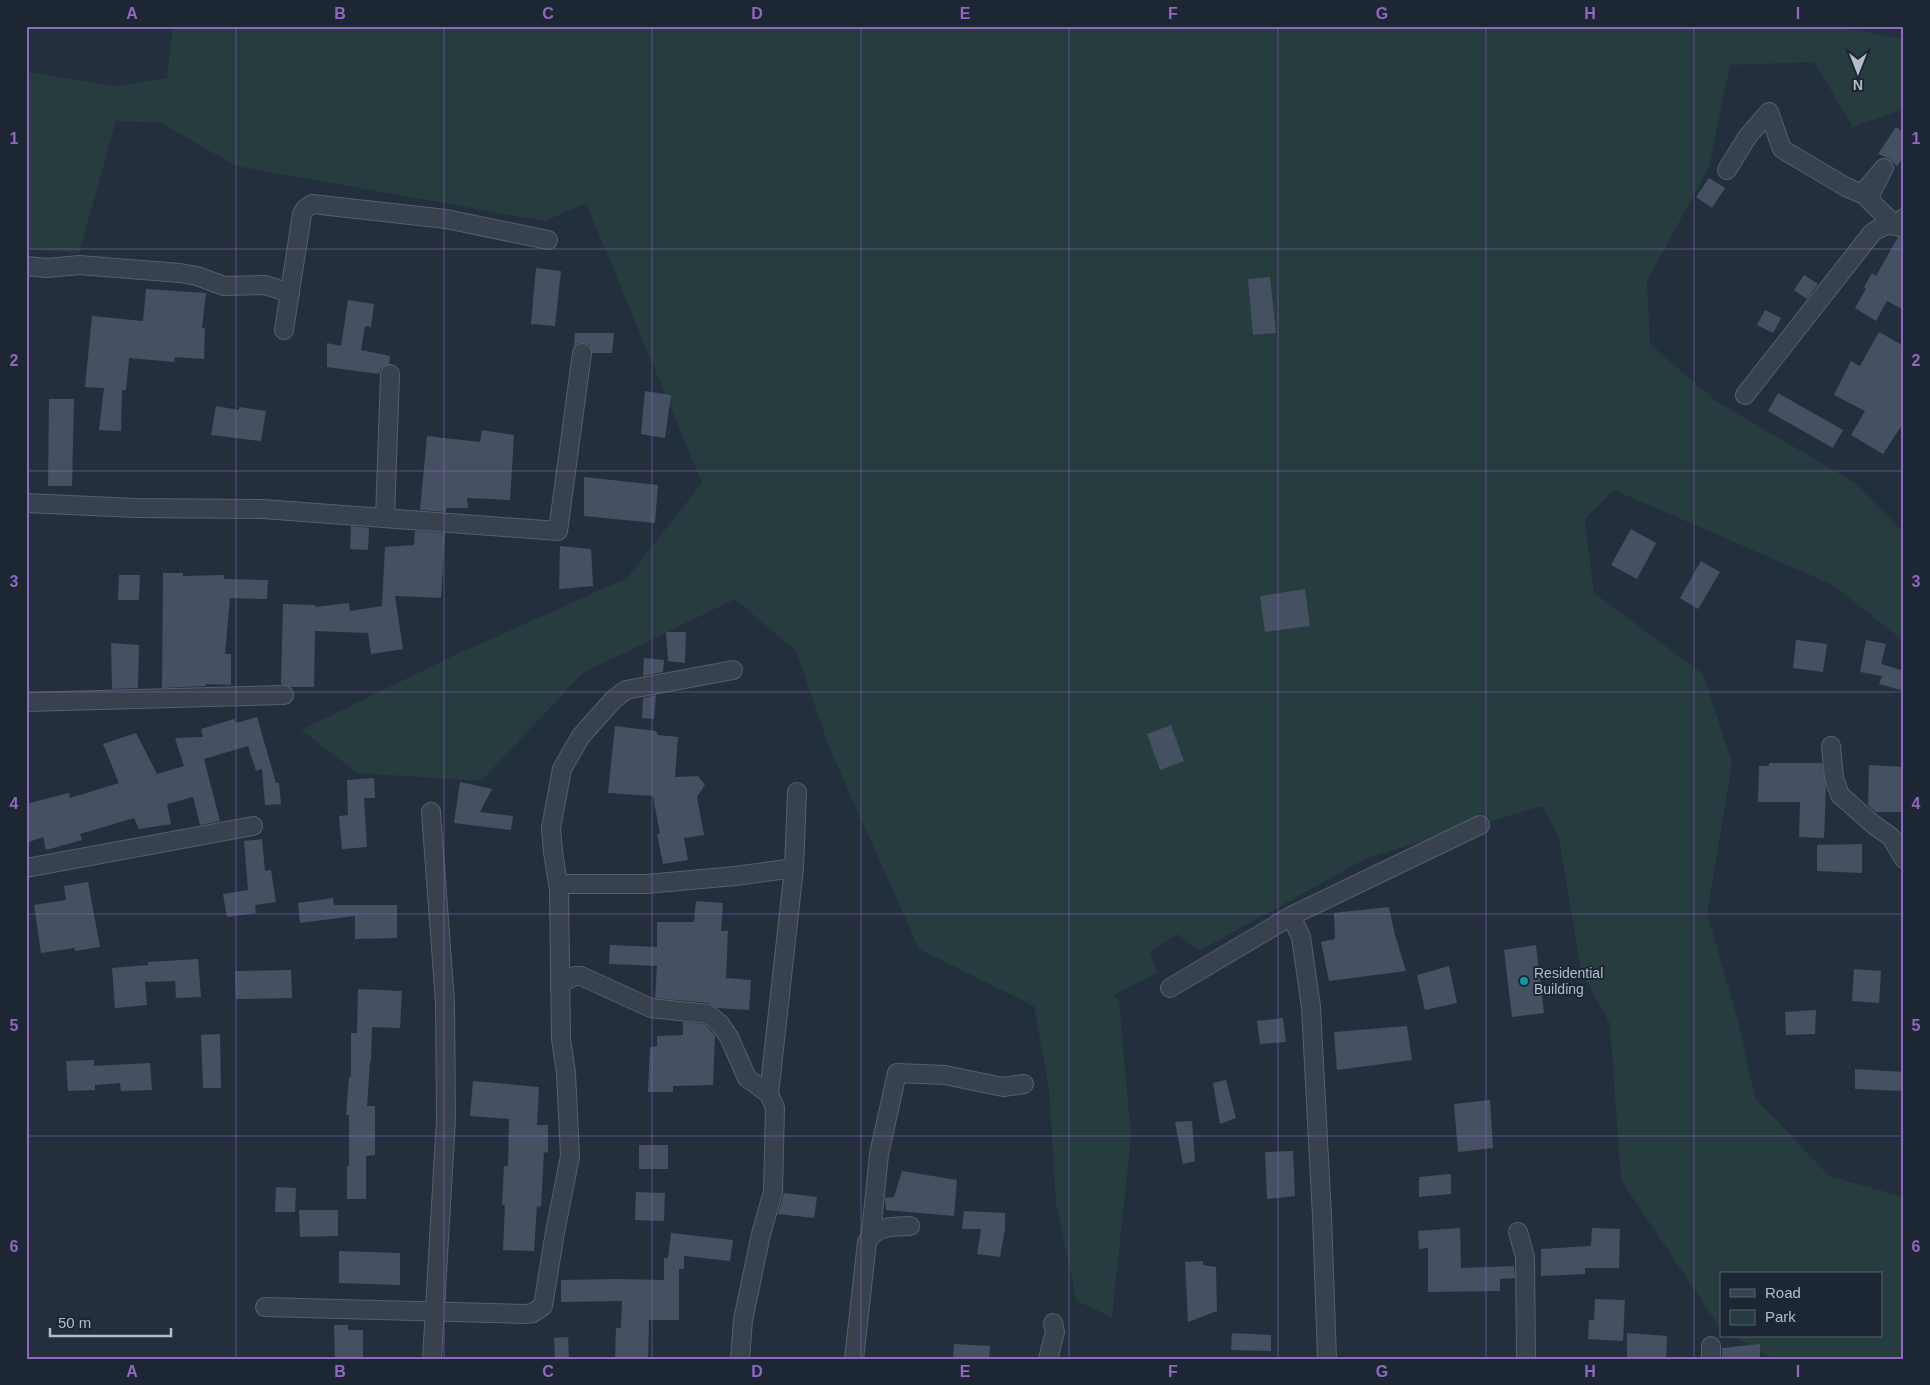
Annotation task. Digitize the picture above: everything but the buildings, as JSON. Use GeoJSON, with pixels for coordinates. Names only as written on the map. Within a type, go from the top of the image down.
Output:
{"type":"FeatureCollection","features":[{"type":"Feature","properties":{"kind":"street"},"geometry":{"type":"LineString","coordinates":[[1727,170],[1748,136],[1769,112],[1782,149],[1846,187],[1862,194],[1884,168],[1868,199],[1901,224]]}},
{"type":"Feature","properties":{"kind":"street"},"geometry":{"type":"LineString","coordinates":[[284,330],[302,214],[312,204],[446,219],[548,240]]}},
{"type":"Feature","properties":{"kind":"street"},"geometry":{"type":"LineString","coordinates":[[1745,395],[1872,233],[1878,228],[1901,224]]}},
{"type":"Feature","properties":{"kind":"street"},"geometry":{"type":"LineString","coordinates":[[26,266],[47,268],[79,265],[180,273],[196,276],[224,286],[265,285],[290,293]]}},
{"type":"Feature","properties":{"kind":"street"},"geometry":{"type":"LineString","coordinates":[[26,503],[135,508],[263,509],[558,531],[582,353]]}},
{"type":"Feature","properties":{"kind":"street"},"geometry":{"type":"LineString","coordinates":[[385,518],[390,374]]}},
{"type":"Feature","properties":{"kind":"street"},"geometry":{"type":"LineString","coordinates":[[265,1307],[435,1310],[526,1314],[533,1313],[543,1306],[570,1156],[566,1073],[562,1046],[558,884],[552,852],[551,828],[562,770],[581,736],[614,699],[626,690],[733,670]]}},
{"type":"Feature","properties":{"kind":"street"},"geometry":{"type":"LineString","coordinates":[[26,702],[284,696]]}},
{"type":"Feature","properties":{"kind":"street"},"geometry":{"type":"LineString","coordinates":[[1831,746],[1834,778],[1840,795],[1874,825],[1891,837],[1904,859]]}},
{"type":"Feature","properties":{"kind":"street"},"geometry":{"type":"LineString","coordinates":[[740,1359],[743,1320],[761,1234],[773,1192],[775,1108],[769,1094],[794,868],[796,792]]}},
{"type":"Feature","properties":{"kind":"street"},"geometry":{"type":"LineString","coordinates":[[431,812],[445,1002],[446,1119],[432,1359]]}},
{"type":"Feature","properties":{"kind":"street"},"geometry":{"type":"LineString","coordinates":[[26,868],[253,826]]}},
{"type":"Feature","properties":{"kind":"street"},"geometry":{"type":"LineString","coordinates":[[1170,988],[1291,916],[1480,826]]}},
{"type":"Feature","properties":{"kind":"street"},"geometry":{"type":"LineString","coordinates":[[558,884],[646,884],[794,868]]}},
{"type":"Feature","properties":{"kind":"street"},"geometry":{"type":"LineString","coordinates":[[1291,916],[1301,937],[1311,1007],[1327,1359]]}},
{"type":"Feature","properties":{"kind":"street"},"geometry":{"type":"LineString","coordinates":[[560,984],[575,976],[581,976],[651,1008],[708,1014],[720,1024],[729,1037],[747,1078],[769,1094]]}},
{"type":"Feature","properties":{"kind":"street"},"geometry":{"type":"LineString","coordinates":[[854,1359],[864,1257],[871,1234],[878,1154],[896,1073],[944,1075],[1003,1087],[1024,1084]]}},
{"type":"Feature","properties":{"kind":"street"},"geometry":{"type":"LineString","coordinates":[[871,1234],[882,1228],[910,1226]]}},
{"type":"Feature","properties":{"kind":"street"},"geometry":{"type":"LineString","coordinates":[[1518,1232],[1526,1256],[1526,1359]]}},
{"type":"Feature","properties":{"kind":"street"},"geometry":{"type":"LineString","coordinates":[[1048,1359],[1055,1332],[1053,1323]]}},
{"type":"Feature","properties":{"kind":"green space"},"geometry":{"type":"Polygon","coordinates":[[[173,26],[1834,26],[1904,39],[1904,109],[1853,127],[1814,62],[1730,65],[1709,167],[1647,281],[1650,344],[1716,401],[1855,483],[1904,533],[1904,641],[1831,584],[1614,490],[1585,520],[1594,593],[1703,674],[1732,763],[1707,913],[1738,1021],[1755,1098],[1829,1176],[1904,1197],[1904,1359],[1773,1359],[1737,1338],[1882,1338],[1882,1272],[1720,1272],[1720,1328],[1621,1180],[1610,1024],[1581,971],[1559,838],[1542,806],[1367,858],[1199,951],[1177,934],[1150,952],[1157,973],[1114,995],[1119,1001],[1131,1136],[1112,1317],[1077,1301],[1056,1204],[1049,1088],[1034,1006],[919,949],[829,747],[796,651],[735,599],[583,673],[481,781],[358,773],[301,730],[453,656],[627,578],[702,483],[586,203],[545,221],[236,166],[161,123],[116,121],[79,253],[26,249],[26,72],[115,86],[167,78],[173,26]]]}},
{"type":"Feature","properties":{"kind":"place","name":"Residential Building"},"geometry":{"type":"Point","coordinates":[1524,981]}}]}
